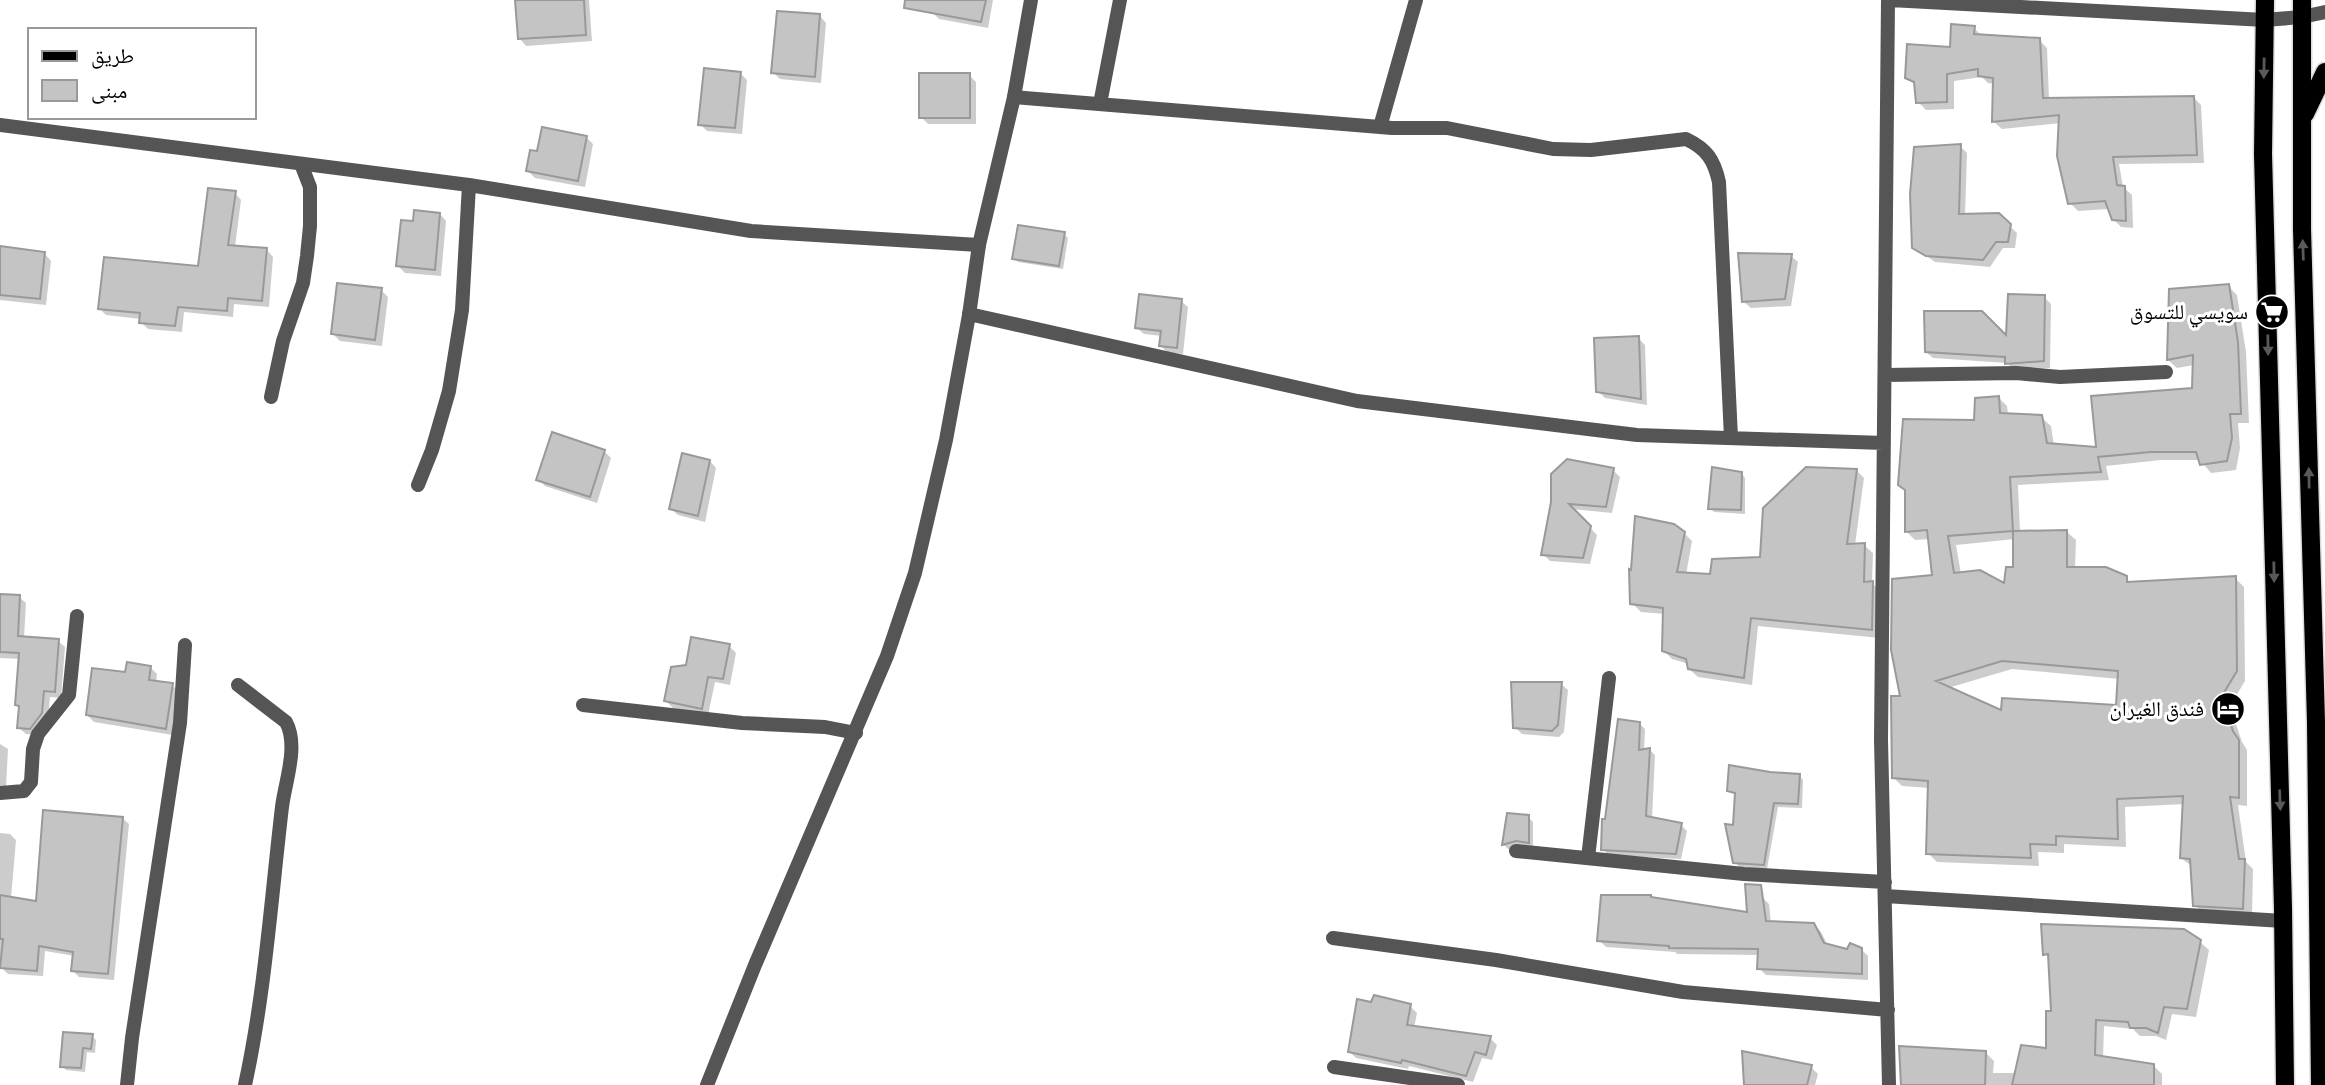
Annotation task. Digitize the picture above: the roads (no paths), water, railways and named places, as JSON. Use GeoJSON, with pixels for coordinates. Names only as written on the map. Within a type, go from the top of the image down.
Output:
{"type":"FeatureCollection","features":[{"type":"Feature","properties":{"kind":"main road"},"geometry":{"type":"LineString","coordinates":[[2265,0],[2263,154],[2285,1085]]}},
{"type":"Feature","properties":{"kind":"main road"},"geometry":{"type":"LineString","coordinates":[[2302,9],[2302,229],[2322,927],[2320,1085]]}},
{"type":"Feature","properties":{"kind":"main road"},"geometry":{"type":"LineString","coordinates":[[2302,120],[2325,72]]}},
{"type":"Feature","properties":{"kind":"street"},"geometry":{"type":"LineString","coordinates":[[712,1084],[755,965],[887,656],[915,573],[946,440],[979,245],[1014,97],[1031,0]]}},
{"type":"Feature","properties":{"kind":"street"},"geometry":{"type":"LineString","coordinates":[[1100,104],[1120,0]]}},
{"type":"Feature","properties":{"kind":"street"},"geometry":{"type":"LineString","coordinates":[[1380,127],[1416,0]]}},
{"type":"Feature","properties":{"kind":"street"},"geometry":{"type":"LineString","coordinates":[[1889,1085],[1881,740],[1889,0],[2265,20],[2302,9],[2325,12]]}},
{"type":"Feature","properties":{"kind":"street"},"geometry":{"type":"LineString","coordinates":[[1014,97],[1380,127],[1447,128],[1553,149],[1591,150],[1686,139],[1699,145],[1710,155],[1719,182],[1731,438]]}},
{"type":"Feature","properties":{"kind":"street"},"geometry":{"type":"LineString","coordinates":[[0,125],[469,185],[751,231],[979,245]]}},
{"type":"Feature","properties":{"kind":"street"},"geometry":{"type":"LineString","coordinates":[[271,397],[283,341],[298,303],[305,269],[310,226],[310,187],[301,164]]}},
{"type":"Feature","properties":{"kind":"street"},"geometry":{"type":"LineString","coordinates":[[418,485],[432,450],[449,391],[463,310],[469,185]]}},
{"type":"Feature","properties":{"kind":"street"},"geometry":{"type":"LineString","coordinates":[[969,314],[1357,401],[1637,435],[1884,443]]}},
{"type":"Feature","properties":{"kind":"street"},"geometry":{"type":"LineString","coordinates":[[1885,374],[2016,373],[2060,377],[2166,372]]}},
{"type":"Feature","properties":{"kind":"street"},"geometry":{"type":"LineString","coordinates":[[0,793],[23,791],[31,782],[33,749],[38,734],[69,695],[77,616]]}},
{"type":"Feature","properties":{"kind":"street"},"geometry":{"type":"LineString","coordinates":[[127,1085],[180,723],[185,645]]}},
{"type":"Feature","properties":{"kind":"street"},"geometry":{"type":"LineString","coordinates":[[1588,858],[1609,678]]}},
{"type":"Feature","properties":{"kind":"street"},"geometry":{"type":"LineString","coordinates":[[238,685],[286,722],[290,729],[291,745],[282,806],[266,970],[257,1032],[245,1085]]}},
{"type":"Feature","properties":{"kind":"street"},"geometry":{"type":"LineString","coordinates":[[583,705],[742,723],[825,727],[856,733]]}},
{"type":"Feature","properties":{"kind":"street"},"geometry":{"type":"LineString","coordinates":[[1516,851],[1885,889],[2283,920]]}},
{"type":"Feature","properties":{"kind":"street"},"geometry":{"type":"LineString","coordinates":[[1334,938],[1496,960],[1684,992],[1888,1010]]}},
{"type":"Feature","properties":{"kind":"street"},"geometry":{"type":"LineString","coordinates":[[1334,1067],[1458,1085]]}},
{"type":"Feature","properties":{"kind":"place","name":"سويسي للتسوق"},"geometry":{"type":"Point","coordinates":[2272,312]}},
{"type":"Feature","properties":{"kind":"place","name":"فندق الغيران"},"geometry":{"type":"Point","coordinates":[2228,709]}}]}
